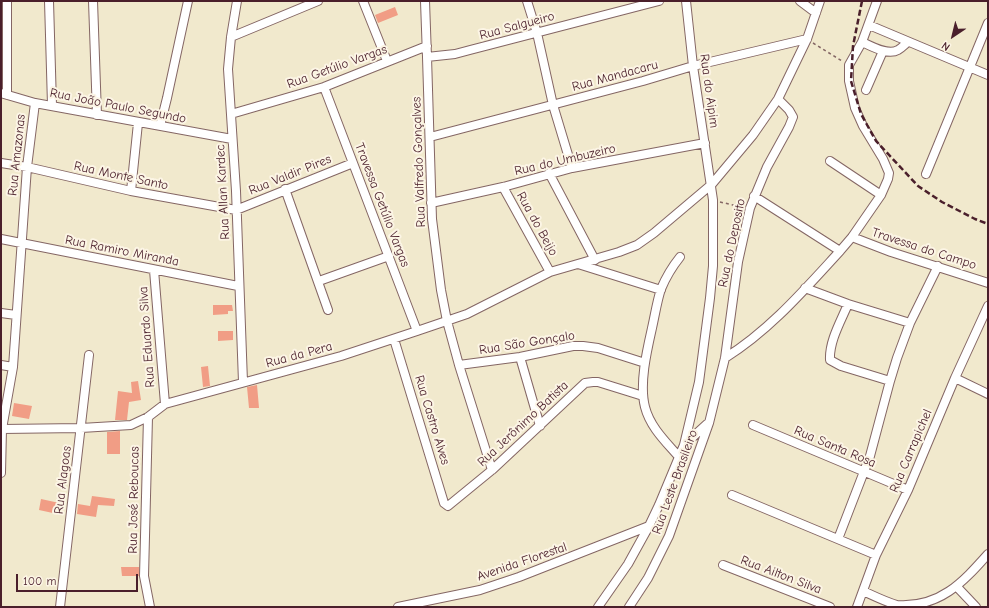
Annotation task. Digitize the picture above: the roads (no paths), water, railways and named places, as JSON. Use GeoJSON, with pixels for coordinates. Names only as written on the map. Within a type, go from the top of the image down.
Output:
{"type":"FeatureCollection","features":[{"type":"Feature","properties":{"kind":"street"},"geometry":{"type":"LineString","coordinates":[[4,94],[4,15],[7,1]]}},
{"type":"Feature","properties":{"kind":"street"},"geometry":{"type":"LineString","coordinates":[[49,1],[52,105]]}},
{"type":"Feature","properties":{"kind":"street"},"geometry":{"type":"LineString","coordinates":[[92,1],[97,114]]}},
{"type":"Feature","properties":{"kind":"street"},"geometry":{"type":"LineString","coordinates":[[160,126],[188,1]]}},
{"type":"Feature","properties":{"kind":"street","name":"Rua Allan Kardec"},"geometry":{"type":"LineString","coordinates":[[237,1],[230,37],[228,69],[236,210],[243,382]]}},
{"type":"Feature","properties":{"kind":"street"},"geometry":{"type":"LineString","coordinates":[[230,37],[318,1]]}},
{"type":"Feature","properties":{"kind":"street"},"geometry":{"type":"LineString","coordinates":[[363,1],[387,61]]}},
{"type":"Feature","properties":{"kind":"street","name":"Rua Valfredo Gonçalves"},"geometry":{"type":"LineString","coordinates":[[425,1],[428,57],[431,203],[435,243],[447,321],[459,366],[492,470]]}},
{"type":"Feature","properties":{"kind":"street"},"geometry":{"type":"LineString","coordinates":[[527,1],[537,33],[553,105],[572,168]]}},
{"type":"Feature","properties":{"kind":"street","name":"Rua Salgueiro"},"geometry":{"type":"LineString","coordinates":[[428,57],[455,54],[659,1]]}},
{"type":"Feature","properties":{"kind":"street","name":"Rua do Aipim"},"geometry":{"type":"LineString","coordinates":[[598,607],[628,564],[649,526],[684,445],[699,382],[713,266],[713,200],[712,184],[693,66],[686,1]]}},
{"type":"Feature","properties":{"kind":"street"},"geometry":{"type":"LineString","coordinates":[[800,1],[816,13]]}},
{"type":"Feature","properties":{"kind":"street","name":"Rua da Pera"},"geometry":{"type":"LineString","coordinates":[[2,429],[81,428],[130,425],[148,417],[165,404],[341,356],[467,314],[550,272],[620,252],[642,242],[712,184],[753,135],[778,99],[807,39],[820,1]]}},
{"type":"Feature","properties":{"kind":"street"},"geometry":{"type":"LineString","coordinates":[[725,358],[765,329],[840,251],[852,237],[887,184],[889,173],[884,159],[855,108],[849,81],[849,65],[862,42],[877,1]]}},
{"type":"Feature","properties":{"kind":"street"},"geometry":{"type":"LineString","coordinates":[[926,174],[988,23]]}},
{"type":"Feature","properties":{"kind":"street"},"geometry":{"type":"LineString","coordinates":[[869,25],[988,75]]}},
{"type":"Feature","properties":{"kind":"street","name":"Rua Mandacaru"},"geometry":{"type":"LineString","coordinates":[[430,137],[643,81],[693,66],[807,39]]}},
{"type":"Feature","properties":{"kind":"street"},"geometry":{"type":"LineString","coordinates":[[862,42],[883,51],[894,52],[898,51],[908,42]]}},
{"type":"Feature","properties":{"kind":"street","name":"Rua Getúlio Vargas"},"geometry":{"type":"LineString","coordinates":[[231,114],[324,87],[427,46]]}},
{"type":"Feature","properties":{"kind":"street"},"geometry":{"type":"LineString","coordinates":[[866,90],[883,51]]}},
{"type":"Feature","properties":{"kind":"street","name":"Travessa Getúlio Vargas"},"geometry":{"type":"LineString","coordinates":[[324,87],[417,331]]}},
{"type":"Feature","properties":{"kind":"street","name":"Rua João Paulo Segundo"},"geometry":{"type":"LineString","coordinates":[[4,94],[34,103],[52,105],[138,123],[232,139]]}},
{"type":"Feature","properties":{"kind":"street","name":"Rua do Deposito"},"geometry":{"type":"LineString","coordinates":[[725,358],[738,262],[750,208],[767,167],[793,117],[789,110],[778,99]]}},
{"type":"Feature","properties":{"kind":"street","name":"Rua Amazonas"},"geometry":{"type":"LineString","coordinates":[[1,472],[2,429],[13,367],[21,242],[34,103]]}},
{"type":"Feature","properties":{"kind":"street"},"geometry":{"type":"LineString","coordinates":[[131,191],[138,123]]}},
{"type":"Feature","properties":{"kind":"street","name":"Rua do Umbuzeiro"},"geometry":{"type":"LineString","coordinates":[[431,203],[503,187],[549,173],[705,143]]}},
{"type":"Feature","properties":{"kind":"street"},"geometry":{"type":"LineString","coordinates":[[830,161],[881,195]]}},
{"type":"Feature","properties":{"kind":"street","name":"Rua Monte Santo"},"geometry":{"type":"LineString","coordinates":[[1,163],[27,167],[131,191],[236,210]]}},
{"type":"Feature","properties":{"kind":"street","name":"Rua Valdir Pires"},"geometry":{"type":"LineString","coordinates":[[236,210],[353,163]]}},
{"type":"Feature","properties":{"kind":"street"},"geometry":{"type":"LineString","coordinates":[[549,173],[595,260]]}},
{"type":"Feature","properties":{"kind":"street","name":"Rua do Beijo"},"geometry":{"type":"LineString","coordinates":[[503,187],[550,272]]}},
{"type":"Feature","properties":{"kind":"street"},"geometry":{"type":"LineString","coordinates":[[285,190],[319,281],[328,310]]}},
{"type":"Feature","properties":{"kind":"street"},"geometry":{"type":"LineString","coordinates":[[754,196],[840,251]]}},
{"type":"Feature","properties":{"kind":"street","name":"Travessa do Campo"},"geometry":{"type":"LineString","coordinates":[[852,237],[891,252],[988,283]]}},
{"type":"Feature","properties":{"kind":"street","name":"Rua Ramiro Miranda"},"geometry":{"type":"LineString","coordinates":[[1,239],[238,286]]}},
{"type":"Feature","properties":{"kind":"street"},"geometry":{"type":"LineString","coordinates":[[319,281],[389,256]]}},
{"type":"Feature","properties":{"kind":"street"},"geometry":{"type":"LineString","coordinates":[[679,457],[659,435],[645,407],[643,396],[645,363],[656,305],[661,290],[672,267],[680,256]]}},
{"type":"Feature","properties":{"kind":"street"},"geometry":{"type":"LineString","coordinates":[[578,264],[661,290]]}},
{"type":"Feature","properties":{"kind":"street"},"geometry":{"type":"LineString","coordinates":[[838,539],[870,456],[890,381],[910,324],[938,266]]}},
{"type":"Feature","properties":{"kind":"street","name":"Rua Eduardo Silva"},"geometry":{"type":"LineString","coordinates":[[154,270],[165,404]]}},
{"type":"Feature","properties":{"kind":"street"},"geometry":{"type":"LineString","coordinates":[[805,288],[910,324]]}},
{"type":"Feature","properties":{"kind":"street"},"geometry":{"type":"LineString","coordinates":[[848,304],[834,337],[830,360],[841,366],[890,381]]}},
{"type":"Feature","properties":{"kind":"street","name":"Rua Carrapichel"},"geometry":{"type":"LineString","coordinates":[[857,607],[876,555],[908,490],[955,378],[988,306]]}},
{"type":"Feature","properties":{"kind":"street"},"geometry":{"type":"LineString","coordinates":[[1,313],[16,315]]}},
{"type":"Feature","properties":{"kind":"street","name":"Rua Castro Alves"},"geometry":{"type":"LineString","coordinates":[[394,339],[444,503],[450,505]]}},
{"type":"Feature","properties":{"kind":"street","name":"Rua São Gonçalo"},"geometry":{"type":"LineString","coordinates":[[459,366],[520,357],[562,347],[584,346],[598,348],[645,363]]}},
{"type":"Feature","properties":{"kind":"street","name":"Rua Alagoas"},"geometry":{"type":"LineString","coordinates":[[60,607],[89,355]]}},
{"type":"Feature","properties":{"kind":"street"},"geometry":{"type":"LineString","coordinates":[[520,357],[540,426]]}},
{"type":"Feature","properties":{"kind":"street","name":"Rua Leste Brasileiro"},"geometry":{"type":"LineString","coordinates":[[629,607],[648,578],[669,536],[709,423],[725,358]]}},
{"type":"Feature","properties":{"kind":"street"},"geometry":{"type":"LineString","coordinates":[[1,365],[13,367]]}},
{"type":"Feature","properties":{"kind":"street"},"geometry":{"type":"LineString","coordinates":[[955,378],[988,394]]}},
{"type":"Feature","properties":{"kind":"street","name":"Rua Jerônimo Batista"},"geometry":{"type":"LineString","coordinates":[[450,505],[492,470],[585,383],[598,382],[643,396]]}},
{"type":"Feature","properties":{"kind":"street","name":"Rua José Reboucas"},"geometry":{"type":"LineString","coordinates":[[148,417],[144,576],[150,607]]}},
{"type":"Feature","properties":{"kind":"street"},"geometry":{"type":"LineString","coordinates":[[684,445],[709,423]]}},
{"type":"Feature","properties":{"kind":"street","name":"Rua Santa Rosa"},"geometry":{"type":"LineString","coordinates":[[753,425],[908,490]]}},
{"type":"Feature","properties":{"kind":"street"},"geometry":{"type":"LineString","coordinates":[[732,495],[876,555]]}},
{"type":"Feature","properties":{"kind":"street","name":"Avenida Florestal"},"geometry":{"type":"LineString","coordinates":[[398,607],[480,590],[519,577],[649,526]]}},
{"type":"Feature","properties":{"kind":"street"},"geometry":{"type":"LineString","coordinates":[[863,591],[896,605],[911,607],[926,605],[938,601],[958,588],[988,554]]}},
{"type":"Feature","properties":{"kind":"street","name":"Rua Ailton Silva"},"geometry":{"type":"LineString","coordinates":[[723,565],[830,607]]}},
{"type":"Feature","properties":{"kind":"street"},"geometry":{"type":"LineString","coordinates":[[958,588],[976,607]]}},
{"type":"Feature","properties":{"kind":"railway"},"geometry":{"type":"LineString","coordinates":[[862,1],[853,46],[851,81],[861,114],[876,141],[918,186],[942,202],[988,224]]}}]}
